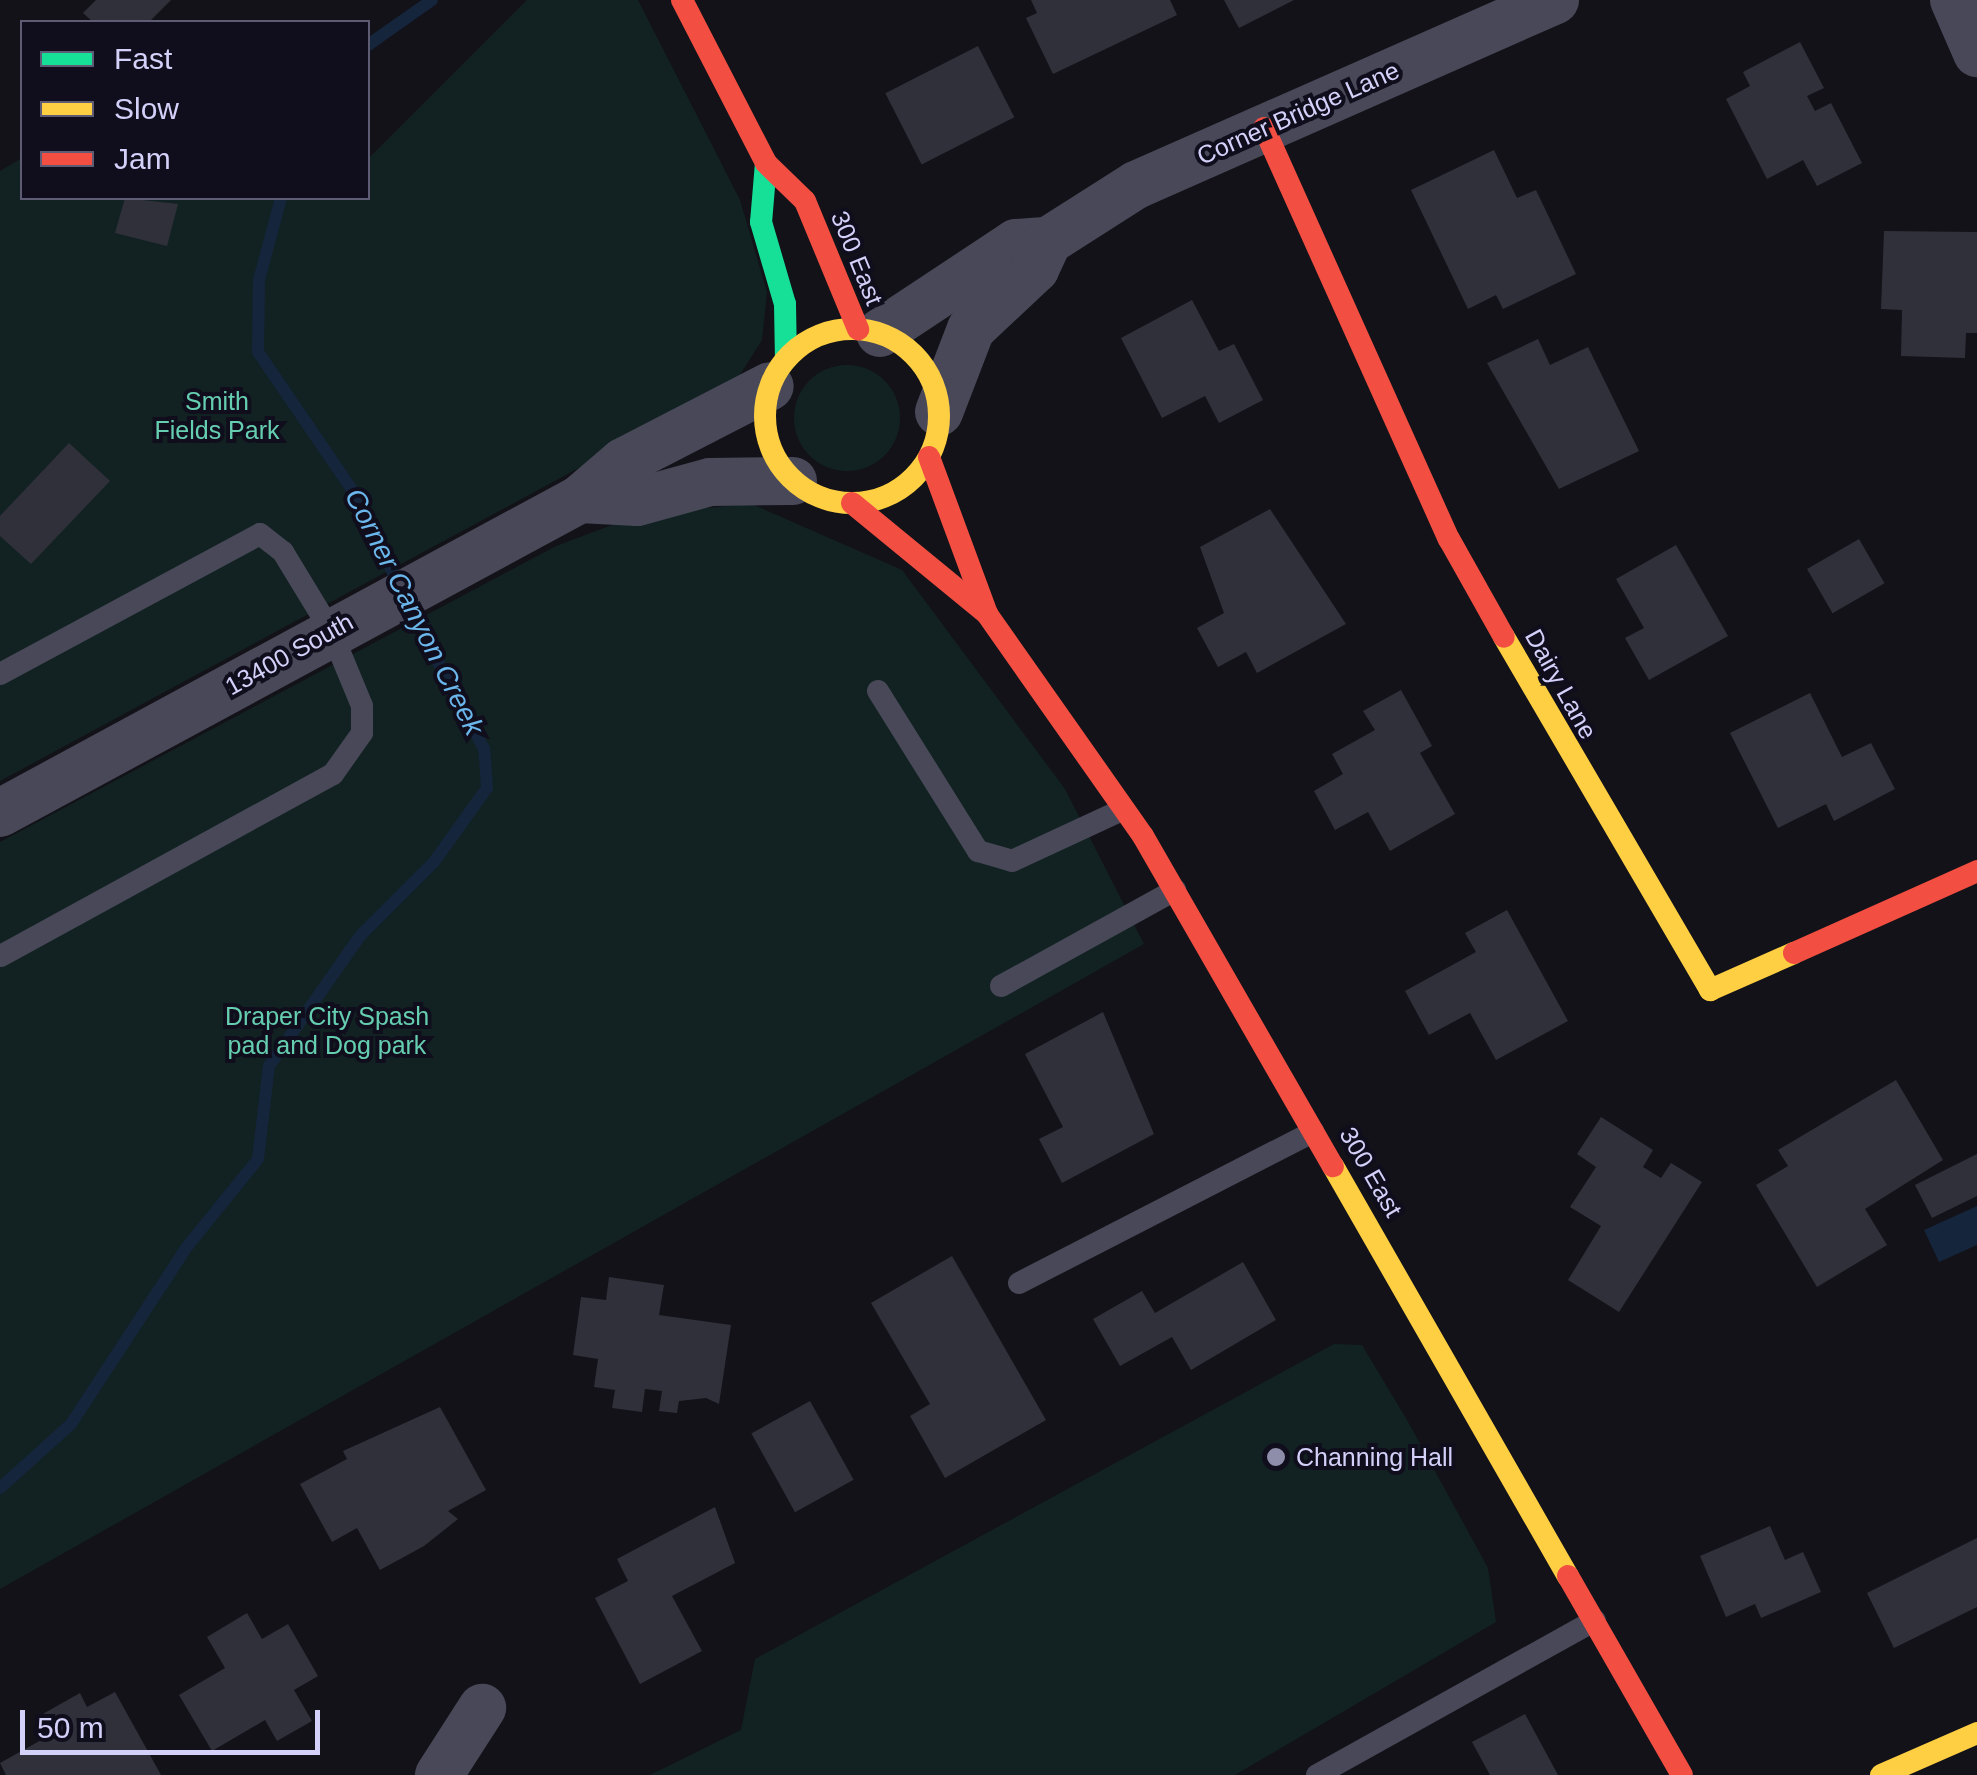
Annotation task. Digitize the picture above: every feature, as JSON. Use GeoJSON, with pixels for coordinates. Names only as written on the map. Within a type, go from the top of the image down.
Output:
{"type":"FeatureCollection","features":[{"type":"Feature","properties":{"kind":"main road","name":"300 East"},"geometry":{"type":"LineString","coordinates":[[682,0],[766,164],[805,201],[869,331]]}},
{"type":"Feature","properties":{"kind":"main road","name":"Dairy Lane"},"geometry":{"type":"LineString","coordinates":[[1264,128],[1449,539],[1654,908],[1710,990],[1977,872]]}},
{"type":"Feature","properties":{"kind":"main road"},"geometry":{"type":"LineString","coordinates":[[766,164],[761,222],[785,304],[767,437],[793,481],[852,503],[897,491],[934,435],[922,363],[869,331],[818,336],[778,372]]}},
{"type":"Feature","properties":{"kind":"main road","name":"300 East"},"geometry":{"type":"LineString","coordinates":[[934,435],[978,571],[987,614]]}},
{"type":"Feature","properties":{"kind":"main road","name":"300 East"},"geometry":{"type":"LineString","coordinates":[[852,503],[987,614],[1124,809],[1316,1131],[1682,1775]]}},
{"type":"Feature","properties":{"kind":"main road"},"geometry":{"type":"LineString","coordinates":[[1881,1775],[1977,1734]]}},
{"type":"Feature","properties":{"kind":"street","name":"Corner Bridge Lane"},"geometry":{"type":"LineString","coordinates":[[869,331],[1016,243],[1048,241],[1136,186],[1554,0]]}},
{"type":"Feature","properties":{"kind":"street"},"geometry":{"type":"LineString","coordinates":[[1954,0],[1977,53]]}},
{"type":"Feature","properties":{"kind":"street","name":"Corner Bridge Lane"},"geometry":{"type":"LineString","coordinates":[[934,435],[971,329],[1036,269],[1048,241]]}},
{"type":"Feature","properties":{"kind":"street","name":"13400 South"},"geometry":{"type":"LineString","coordinates":[[0,813],[580,499],[623,462],[778,372]]}},
{"type":"Feature","properties":{"kind":"street"},"geometry":{"type":"LineString","coordinates":[[580,499],[637,502],[710,482],[793,481]]}},
{"type":"Feature","properties":{"kind":"street"},"geometry":{"type":"LineString","coordinates":[[438,1775],[482,1708]]}},
{"type":"Feature","properties":{"kind":"lane"},"geometry":{"type":"LineString","coordinates":[[0,674],[260,534],[283,552],[331,631],[362,706],[350,759],[0,956]]}},
{"type":"Feature","properties":{"kind":"lane"},"geometry":{"type":"LineString","coordinates":[[878,691],[978,851],[1012,861],[1124,809]]}},
{"type":"Feature","properties":{"kind":"lane"},"geometry":{"type":"LineString","coordinates":[[1001,986],[1174,890]]}},
{"type":"Feature","properties":{"kind":"lane"},"geometry":{"type":"LineString","coordinates":[[1019,1283],[1316,1131]]}},
{"type":"Feature","properties":{"kind":"lane"},"geometry":{"type":"LineString","coordinates":[[1317,1775],[1595,1620]]}},
{"type":"Feature","properties":{"kind":"green space","name":"Smith Fields Park"},"geometry":{"type":"Polygon","coordinates":[[[527,0],[638,0],[740,200],[767,292],[762,340],[734,384],[0,781],[0,171],[20,159],[20,200],[370,200],[370,157],[527,0]]]}},
{"type":"Feature","properties":{"kind":"green space"},"geometry":{"type":"Polygon","coordinates":[[[847,365],[867,369],[885,380],[896,398],[900,418],[896,438],[885,456],[867,467],[847,471],[827,467],[809,456],[798,438],[794,418],[798,398],[809,380],[827,369],[847,365]]]}},
{"type":"Feature","properties":{"kind":"green space","name":"Draper City Spash pad and Dog park"},"geometry":{"type":"Polygon","coordinates":[[[752,504],[902,570],[1065,789],[1144,944],[0,1589],[0,842],[556,546],[644,513],[752,504]]]}},
{"type":"Feature","properties":{"kind":"green space","name":"Channing Hall"},"geometry":{"type":"Polygon","coordinates":[[[1334,1344],[1362,1345],[1407,1420],[1488,1568],[1496,1622],[1235,1775],[650,1775],[741,1730],[755,1659],[1334,1344]]]}},
{"type":"Feature","properties":{"kind":"water"},"geometry":{"type":"Polygon","coordinates":[[[1977,1206],[1977,1245],[1939,1262],[1924,1230],[1977,1206]]]}},
{"type":"Feature","properties":{"kind":"building"},"geometry":{"type":"Polygon","coordinates":[[[96,0],[171,0],[151,20],[91,20],[83,13],[96,0]]]}},
{"type":"Feature","properties":{"kind":"building"},"geometry":{"type":"Polygon","coordinates":[[[1031,0],[1170,0],[1177,15],[1053,74],[1026,18],[1037,13],[1031,0]]]}},
{"type":"Feature","properties":{"kind":"building"},"geometry":{"type":"Polygon","coordinates":[[[1224,0],[1294,0],[1239,28],[1224,0]]]}},
{"type":"Feature","properties":{"kind":"building"},"geometry":{"type":"Polygon","coordinates":[[[1800,42],[1824,88],[1807,96],[1815,111],[1831,103],[1862,163],[1817,186],[1803,160],[1767,179],[1726,99],[1750,86],[1743,72],[1800,42]]]}},
{"type":"Feature","properties":{"kind":"building"},"geometry":{"type":"Polygon","coordinates":[[[978,46],[1014,117],[922,164],[885,93],[978,46]]]}},
{"type":"Feature","properties":{"kind":"building"},"geometry":{"type":"Polygon","coordinates":[[[1494,150],[1517,198],[1536,190],[1576,274],[1503,309],[1496,295],[1468,309],[1411,190],[1494,150]]]}},
{"type":"Feature","properties":{"kind":"building"},"geometry":{"type":"Polygon","coordinates":[[[124,200],[178,204],[167,246],[115,233],[124,200]]]}},
{"type":"Feature","properties":{"kind":"building"},"geometry":{"type":"Polygon","coordinates":[[[1884,231],[1977,232],[1977,333],[1966,333],[1965,358],[1901,356],[1902,310],[1881,309],[1884,231]]]}},
{"type":"Feature","properties":{"kind":"building"},"geometry":{"type":"Polygon","coordinates":[[[1192,300],[1219,351],[1234,344],[1263,400],[1219,423],[1205,396],[1162,418],[1121,338],[1192,300]]]}},
{"type":"Feature","properties":{"kind":"building"},"geometry":{"type":"Polygon","coordinates":[[[1538,339],[1550,365],[1588,347],[1639,451],[1559,489],[1487,363],[1538,339]]]}},
{"type":"Feature","properties":{"kind":"building"},"geometry":{"type":"Polygon","coordinates":[[[69,443],[110,481],[31,564],[0,536],[0,516],[69,443]]]}},
{"type":"Feature","properties":{"kind":"building"},"geometry":{"type":"Polygon","coordinates":[[[1270,509],[1346,624],[1257,673],[1246,652],[1218,667],[1197,628],[1224,613],[1200,547],[1270,509]]]}},
{"type":"Feature","properties":{"kind":"building"},"geometry":{"type":"Polygon","coordinates":[[[1859,539],[1884,583],[1833,613],[1807,569],[1859,539]]]}},
{"type":"Feature","properties":{"kind":"building"},"geometry":{"type":"Polygon","coordinates":[[[1676,545],[1728,636],[1649,680],[1625,638],[1644,628],[1616,579],[1676,545]]]}},
{"type":"Feature","properties":{"kind":"building"},"geometry":{"type":"Polygon","coordinates":[[[1401,690],[1432,746],[1420,753],[1455,814],[1390,851],[1368,812],[1335,830],[1314,791],[1343,774],[1332,754],[1375,730],[1363,711],[1401,690]]]}},
{"type":"Feature","properties":{"kind":"building"},"geometry":{"type":"Polygon","coordinates":[[[1810,693],[1842,757],[1871,743],[1895,789],[1834,821],[1826,804],[1778,828],[1730,733],[1810,693]]]}},
{"type":"Feature","properties":{"kind":"building"},"geometry":{"type":"Polygon","coordinates":[[[1507,910],[1568,1021],[1496,1060],[1470,1013],[1429,1035],[1405,991],[1476,952],[1465,933],[1507,910]]]}},
{"type":"Feature","properties":{"kind":"building"},"geometry":{"type":"Polygon","coordinates":[[[1103,1012],[1154,1134],[1062,1183],[1039,1139],[1063,1127],[1025,1054],[1103,1012]]]}},
{"type":"Feature","properties":{"kind":"building"},"geometry":{"type":"Polygon","coordinates":[[[1896,1080],[1943,1160],[1865,1209],[1887,1245],[1817,1287],[1756,1185],[1788,1166],[1778,1150],[1896,1080]]]}},
{"type":"Feature","properties":{"kind":"building"},"geometry":{"type":"Polygon","coordinates":[[[1601,1117],[1653,1150],[1643,1167],[1661,1178],[1671,1163],[1702,1182],[1619,1312],[1568,1280],[1601,1226],[1570,1207],[1596,1167],[1577,1154],[1601,1117]]]}},
{"type":"Feature","properties":{"kind":"building"},"geometry":{"type":"Polygon","coordinates":[[[1977,1154],[1977,1196],[1932,1218],[1915,1185],[1977,1154]]]}},
{"type":"Feature","properties":{"kind":"building"},"geometry":{"type":"Polygon","coordinates":[[[952,1256],[1046,1420],[945,1478],[910,1416],[930,1404],[871,1303],[952,1256]]]}},
{"type":"Feature","properties":{"kind":"building"},"geometry":{"type":"Polygon","coordinates":[[[1243,1262],[1276,1320],[1191,1370],[1172,1337],[1120,1366],[1093,1319],[1142,1291],[1155,1313],[1243,1262]]]}},
{"type":"Feature","properties":{"kind":"building"},"geometry":{"type":"Polygon","coordinates":[[[609,1277],[664,1285],[659,1315],[731,1325],[719,1404],[706,1398],[679,1401],[677,1413],[659,1411],[662,1391],[645,1389],[642,1412],[612,1408],[615,1390],[594,1387],[598,1359],[573,1355],[581,1297],[606,1300],[609,1277]]]}},
{"type":"Feature","properties":{"kind":"building"},"geometry":{"type":"Polygon","coordinates":[[[810,1401],[854,1480],[795,1512],[751,1433],[810,1401]]]}},
{"type":"Feature","properties":{"kind":"building"},"geometry":{"type":"Polygon","coordinates":[[[440,1407],[486,1490],[448,1511],[458,1519],[424,1546],[380,1570],[357,1528],[332,1542],[300,1484],[347,1459],[343,1451],[440,1407]]]}},
{"type":"Feature","properties":{"kind":"building"},"geometry":{"type":"Polygon","coordinates":[[[715,1507],[735,1563],[672,1596],[702,1651],[640,1684],[595,1598],[628,1581],[617,1559],[715,1507]]]}},
{"type":"Feature","properties":{"kind":"building"},"geometry":{"type":"Polygon","coordinates":[[[1770,1526],[1785,1560],[1803,1552],[1821,1592],[1761,1618],[1755,1604],[1726,1617],[1700,1556],[1770,1526]]]}},
{"type":"Feature","properties":{"kind":"building"},"geometry":{"type":"Polygon","coordinates":[[[1977,1538],[1977,1607],[1894,1648],[1867,1593],[1977,1538]]]}},
{"type":"Feature","properties":{"kind":"building"},"geometry":{"type":"Polygon","coordinates":[[[247,1613],[262,1639],[288,1624],[318,1676],[294,1690],[312,1721],[277,1741],[265,1720],[212,1751],[179,1695],[225,1668],[207,1637],[247,1613]]]}},
{"type":"Feature","properties":{"kind":"building"},"geometry":{"type":"Polygon","coordinates":[[[115,1692],[161,1775],[6,1775],[0,1763],[52,1734],[41,1715],[80,1693],[87,1707],[115,1692]]]}},
{"type":"Feature","properties":{"kind":"building"},"geometry":{"type":"Polygon","coordinates":[[[1525,1714],[1558,1775],[1490,1775],[1472,1742],[1525,1714]]]}},
{"type":"Feature","properties":{"kind":"waterway","name":"Corner Canyon Creek"},"geometry":{"type":"LineString","coordinates":[[370,44],[432,0]]}},
{"type":"Feature","properties":{"kind":"waterway","name":"Corner Canyon Creek"},"geometry":{"type":"LineString","coordinates":[[280,200],[259,280],[258,352],[357,497],[399,586]]}},
{"type":"Feature","properties":{"kind":"waterway","name":"Corner Canyon Creek"},"geometry":{"type":"LineString","coordinates":[[0,1488],[71,1424],[186,1248],[258,1159],[269,1066],[360,936],[434,862],[487,788],[484,749],[408,605]]}},
{"type":"Feature","properties":{"kind":"traffic: fast"},"geometry":{"type":"LineString","coordinates":[[766,163],[761,222],[785,304],[786,359]]}},
{"type":"Feature","properties":{"kind":"traffic: slow"},"geometry":{"type":"LineString","coordinates":[[852,329],[885,336],[913,355],[932,383],[939,416],[932,449],[913,477],[885,496],[852,503],[819,496],[791,477],[772,449],[765,416],[772,383],[791,355],[819,336],[852,329]]}},
{"type":"Feature","properties":{"kind":"traffic: slow"},"geometry":{"type":"LineString","coordinates":[[1504,637],[1710,990],[1794,953]]}},
{"type":"Feature","properties":{"kind":"traffic: slow"},"geometry":{"type":"LineString","coordinates":[[1333,1166],[1568,1576]]}},
{"type":"Feature","properties":{"kind":"traffic: slow"},"geometry":{"type":"LineString","coordinates":[[1881,1775],[1977,1733]]}},
{"type":"Feature","properties":{"kind":"traffic: jam"},"geometry":{"type":"LineString","coordinates":[[682,0],[766,163],[805,201],[858,329]]}},
{"type":"Feature","properties":{"kind":"traffic: jam"},"geometry":{"type":"LineString","coordinates":[[1264,128],[1449,539],[1504,637]]}},
{"type":"Feature","properties":{"kind":"traffic: jam"},"geometry":{"type":"LineString","coordinates":[[929,457],[987,614],[1143,836],[1333,1166]]}},
{"type":"Feature","properties":{"kind":"traffic: jam"},"geometry":{"type":"LineString","coordinates":[[852,503],[987,614]]}},
{"type":"Feature","properties":{"kind":"traffic: jam"},"geometry":{"type":"LineString","coordinates":[[1794,953],[1977,871]]}},
{"type":"Feature","properties":{"kind":"traffic: jam"},"geometry":{"type":"LineString","coordinates":[[1568,1576],[1682,1775]]}},
{"type":"Feature","properties":{"kind":"place","name":"Channing Hall"},"geometry":{"type":"Point","coordinates":[1276,1457]}}]}
